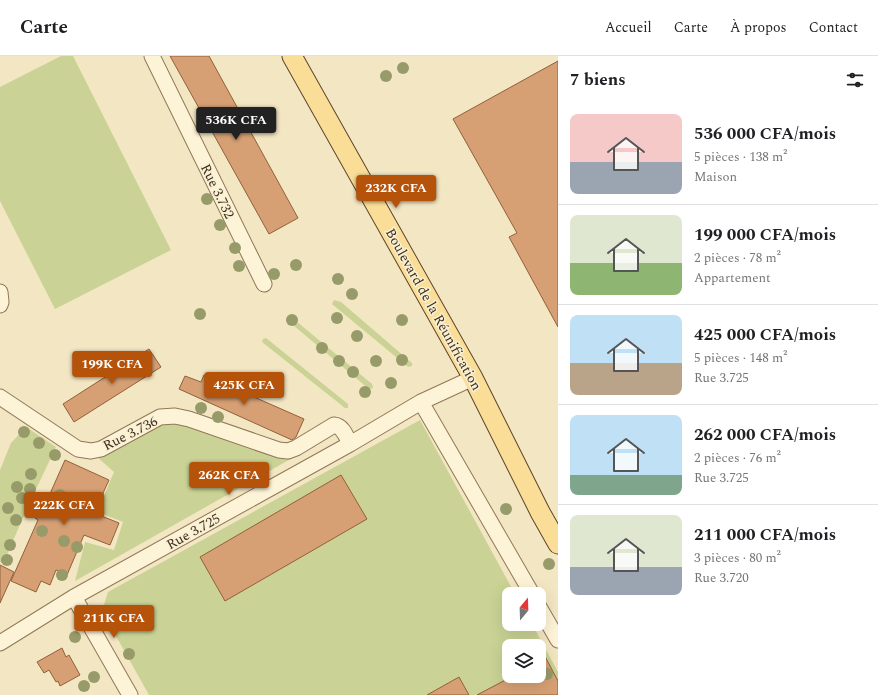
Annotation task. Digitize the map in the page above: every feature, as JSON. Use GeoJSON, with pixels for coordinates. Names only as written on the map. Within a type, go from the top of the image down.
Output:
{"type":"FeatureCollection","features":[{"type":"Feature","properties":{"kind":"main road","name":"Boulevard de la Réunification"},"geometry":{"type":"LineString","coordinates":[[292,56],[473,378],[540,512],[558,544]]}},
{"type":"Feature","properties":{"kind":"street","name":"Rue 3.732"},"geometry":{"type":"LineString","coordinates":[[152,56],[264,284]]}},
{"type":"Feature","properties":{"kind":"street"},"geometry":{"type":"LineString","coordinates":[[0,292],[0,305]]}},
{"type":"Feature","properties":{"kind":"street","name":"Rue 3.725"},"geometry":{"type":"LineString","coordinates":[[0,643],[74,598],[350,444],[421,402],[473,378]]}},
{"type":"Feature","properties":{"kind":"street","name":"Rue 3.736"},"geometry":{"type":"LineString","coordinates":[[0,397],[78,449],[91,451],[101,449],[160,417],[174,416],[189,419],[279,450],[288,451],[296,448],[334,425],[338,425],[341,428],[350,444]]}},
{"type":"Feature","properties":{"kind":"street"},"geometry":{"type":"LineString","coordinates":[[421,402],[528,587]]}},
{"type":"Feature","properties":{"kind":"street"},"geometry":{"type":"LineString","coordinates":[[74,598],[130,695]]}},
{"type":"Feature","properties":{"kind":"street"},"geometry":{"type":"LineString","coordinates":[[546,619],[558,640]]}},
{"type":"Feature","properties":{"kind":"green space"},"geometry":{"type":"Polygon","coordinates":[[[61,56],[73,56],[171,250],[55,309],[0,201],[0,87],[61,56]]]}},
{"type":"Feature","properties":{"kind":"green space"},"geometry":{"type":"Polygon","coordinates":[[[334,300],[341,302],[412,363],[412,366],[408,367],[332,304],[334,300]]]}},
{"type":"Feature","properties":{"kind":"green space"},"geometry":{"type":"Polygon","coordinates":[[[294,321],[296,321],[372,384],[373,388],[369,389],[293,325],[294,321]]]}},
{"type":"Feature","properties":{"kind":"green space"},"geometry":{"type":"Polygon","coordinates":[[[266,338],[348,404],[348,408],[345,408],[262,342],[263,339],[266,338]]]}},
{"type":"Feature","properties":{"kind":"green space"},"geometry":{"type":"Polygon","coordinates":[[[420,420],[511,587],[502,587],[502,631],[536,631],[540,639],[502,639],[502,683],[546,683],[546,650],[558,672],[558,695],[149,695],[102,611],[108,592],[420,420]]]}},
{"type":"Feature","properties":{"kind":"green space"},"geometry":{"type":"Polygon","coordinates":[[[179,421],[294,457],[75,581],[85,542],[114,550],[123,522],[97,512],[114,472],[96,456],[139,429],[179,421]]]}},
{"type":"Feature","properties":{"kind":"green space"},"geometry":{"type":"Polygon","coordinates":[[[26,427],[56,447],[3,564],[0,562],[0,470],[11,443],[26,427]]]}},
{"type":"Feature","properties":{"kind":"building"},"geometry":{"type":"Polygon","coordinates":[[[170,56],[209,56],[298,218],[269,234],[170,56]]]}},
{"type":"Feature","properties":{"kind":"building"},"geometry":{"type":"Polygon","coordinates":[[[558,61],[558,327],[509,237],[517,233],[453,119],[558,61]]]}},
{"type":"Feature","properties":{"kind":"building"},"geometry":{"type":"Polygon","coordinates":[[[149,349],[161,367],[74,422],[63,404],[149,349]]]}},
{"type":"Feature","properties":{"kind":"building"},"geometry":{"type":"Polygon","coordinates":[[[204,375],[304,419],[296,437],[292,440],[179,389],[185,376],[201,382],[204,375]]]}},
{"type":"Feature","properties":{"kind":"building"},"geometry":{"type":"Polygon","coordinates":[[[65,460],[109,480],[94,513],[119,523],[110,545],[84,535],[67,575],[56,570],[50,585],[41,581],[36,592],[11,581],[38,520],[35,518],[45,495],[49,496],[65,460]]]}},
{"type":"Feature","properties":{"kind":"building"},"geometry":{"type":"Polygon","coordinates":[[[341,475],[367,519],[225,601],[200,557],[341,475]]]}},
{"type":"Feature","properties":{"kind":"building"},"geometry":{"type":"Polygon","coordinates":[[[0,565],[14,572],[0,603],[0,565]]]}},
{"type":"Feature","properties":{"kind":"building"},"geometry":{"type":"Polygon","coordinates":[[[62,648],[66,657],[69,655],[80,675],[60,686],[49,670],[44,673],[37,662],[62,648]]]}},
{"type":"Feature","properties":{"kind":"building"},"geometry":{"type":"Polygon","coordinates":[[[546,658],[558,681],[558,695],[477,695],[502,682],[546,683],[546,658]]]}},
{"type":"Feature","properties":{"kind":"building"},"geometry":{"type":"Polygon","coordinates":[[[459,677],[469,695],[427,695],[459,677]]]}}]}
